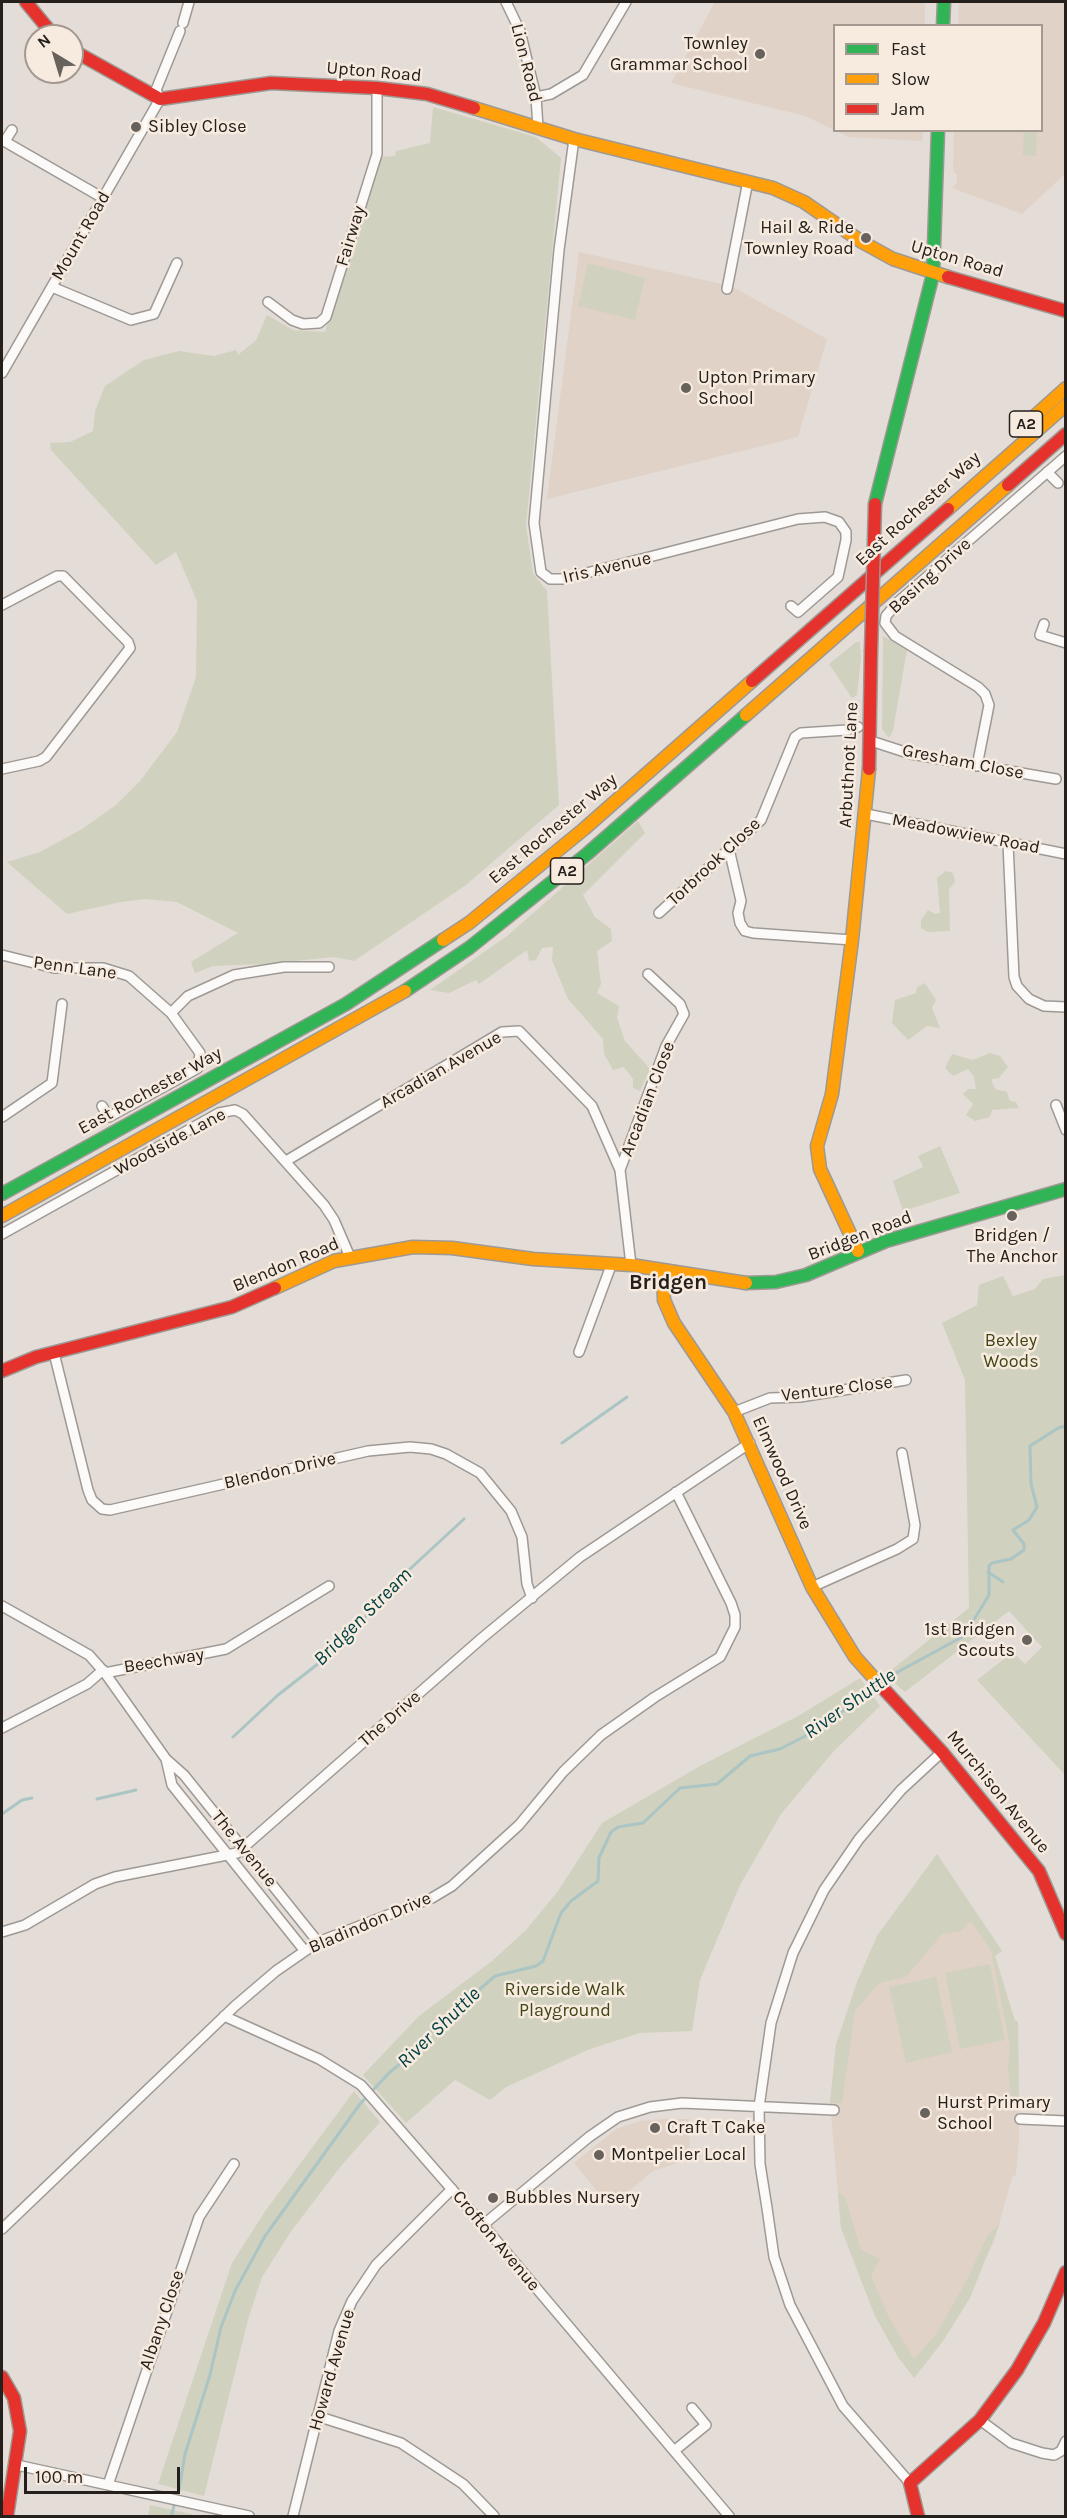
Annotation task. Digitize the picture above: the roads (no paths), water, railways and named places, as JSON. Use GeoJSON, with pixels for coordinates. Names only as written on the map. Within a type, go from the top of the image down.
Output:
{"type":"FeatureCollection","features":[{"type":"Feature","properties":{"kind":"main road"},"geometry":{"type":"LineString","coordinates":[[26,2],[44,24]]}},
{"type":"Feature","properties":{"kind":"main road"},"geometry":{"type":"LineString","coordinates":[[943,24],[944,2]]}},
{"type":"Feature","properties":{"kind":"main road"},"geometry":{"type":"LineString","coordinates":[[84,57],[160,99]]}},
{"type":"Feature","properties":{"kind":"main road","name":"Upton Road"},"geometry":{"type":"LineString","coordinates":[[160,99],[250,84],[376,88],[427,94],[573,139],[748,181],[804,202],[862,242],[933,274],[972,282],[1065,311]]}},
{"type":"Feature","properties":{"kind":"main road","name":"Arbuthnot Lane"},"geometry":{"type":"LineString","coordinates":[[858,1251],[820,1169],[817,1146],[818,1135],[832,1094],[866,814],[871,741],[875,504],[933,274],[938,132]]}},
{"type":"Feature","properties":{"kind":"main road","name":"A2"},"geometry":{"type":"LineString","coordinates":[[993,465],[1016,434],[1065,388]]}},
{"type":"Feature","properties":{"kind":"main road","name":"East Rochester Way"},"geometry":{"type":"LineString","coordinates":[[2,1194],[346,1004],[469,923],[584,829],[993,465],[1065,405]]}},
{"type":"Feature","properties":{"kind":"main road","name":"East Rochester Way"},"geometry":{"type":"LineString","coordinates":[[2,1216],[332,1034],[402,993],[469,948],[587,854],[1065,434]]}},
{"type":"Feature","properties":{"kind":"main road","name":"Bridgen Road"},"geometry":{"type":"LineString","coordinates":[[663,1270],[740,1282],[776,1282],[806,1275],[858,1251],[1065,1189]]}},
{"type":"Feature","properties":{"kind":"main road","name":"Blendon Road"},"geometry":{"type":"LineString","coordinates":[[2,1371],[54,1353],[232,1307],[350,1257],[430,1246],[533,1259],[612,1263],[663,1270]]}},
{"type":"Feature","properties":{"kind":"main road","name":"Elmwood Drive"},"geometry":{"type":"LineString","coordinates":[[663,1270],[664,1300],[675,1323],[734,1412],[750,1443],[812,1587],[847,1644],[882,1686]]}},
{"type":"Feature","properties":{"kind":"main road","name":"Murchison Avenue"},"geometry":{"type":"LineString","coordinates":[[882,1686],[942,1752],[1039,1871],[1065,1934]]}},
{"type":"Feature","properties":{"kind":"main road"},"geometry":{"type":"LineString","coordinates":[[918,2517],[910,2483],[980,2420],[1017,2370],[1044,2323],[1065,2272]]}},
{"type":"Feature","properties":{"kind":"main road"},"geometry":{"type":"LineString","coordinates":[[2,2377],[14,2398],[20,2439],[7,2517]]}},
{"type":"Feature","properties":{"kind":"street"},"geometry":{"type":"LineString","coordinates":[[160,99],[156,90],[182,27],[189,2]]}},
{"type":"Feature","properties":{"kind":"street","name":"Lion Road"},"geometry":{"type":"LineString","coordinates":[[506,2],[520,31],[536,97],[538,128]]}},
{"type":"Feature","properties":{"kind":"street"},"geometry":{"type":"LineString","coordinates":[[536,97],[551,94],[583,75],[626,2]]}},
{"type":"Feature","properties":{"kind":"street","name":"Fairway"},"geometry":{"type":"LineString","coordinates":[[268,302],[292,320],[303,324],[319,323],[326,317],[377,154],[376,88]]}},
{"type":"Feature","properties":{"kind":"street","name":"Mount Road"},"geometry":{"type":"LineString","coordinates":[[2,374],[160,99]]}},
{"type":"Feature","properties":{"kind":"street"},"geometry":{"type":"LineString","coordinates":[[12,130],[3,140],[103,198]]}},
{"type":"Feature","properties":{"kind":"street","name":"Iris Avenue"},"geometry":{"type":"LineString","coordinates":[[573,139],[559,250],[534,523],[541,572],[550,579],[563,579],[798,519],[825,517],[839,522],[846,532],[846,540],[838,577],[798,612],[791,606]]}},
{"type":"Feature","properties":{"kind":"street"},"geometry":{"type":"LineString","coordinates":[[727,289],[748,181]]}},
{"type":"Feature","properties":{"kind":"street"},"geometry":{"type":"LineString","coordinates":[[52,287],[131,320],[154,314],[177,263]]}},
{"type":"Feature","properties":{"kind":"street","name":"Basing Drive"},"geometry":{"type":"LineString","coordinates":[[977,766],[989,705],[985,694],[978,687],[895,636],[889,631],[886,616],[898,602],[1065,456]]}},
{"type":"Feature","properties":{"kind":"street"},"geometry":{"type":"LineString","coordinates":[[1047,472],[1058,483]]}},
{"type":"Feature","properties":{"kind":"street"},"geometry":{"type":"LineString","coordinates":[[2,605],[57,576],[63,576],[129,642],[130,648],[46,757],[39,761],[2,770]]}},
{"type":"Feature","properties":{"kind":"street"},"geometry":{"type":"LineString","coordinates":[[1037,645],[1044,624]]}},
{"type":"Feature","properties":{"kind":"street"},"geometry":{"type":"LineString","coordinates":[[1040,635],[1065,642]]}},
{"type":"Feature","properties":{"kind":"street","name":"Torbrook Close"},"geometry":{"type":"LineString","coordinates":[[659,913],[765,814],[795,737],[801,733],[847,730],[858,726]]}},
{"type":"Feature","properties":{"kind":"street","name":"Gresham Close"},"geometry":{"type":"LineString","coordinates":[[871,741],[911,754],[1056,779]]}},
{"type":"Feature","properties":{"kind":"street","name":"Meadowview Road"},"geometry":{"type":"LineString","coordinates":[[866,814],[1065,854]]}},
{"type":"Feature","properties":{"kind":"street"},"geometry":{"type":"LineString","coordinates":[[1008,843],[1014,977],[1017,986],[1029,999],[1044,1006],[1065,1006]]}},
{"type":"Feature","properties":{"kind":"street"},"geometry":{"type":"LineString","coordinates":[[729,849],[741,901],[738,913],[745,931],[852,940]]}},
{"type":"Feature","properties":{"kind":"street","name":"Penn Lane"},"geometry":{"type":"LineString","coordinates":[[2,955],[54,968],[103,968],[129,976],[171,1013],[200,1053],[198,1068],[109,1117],[102,1106]]}},
{"type":"Feature","properties":{"kind":"street"},"geometry":{"type":"LineString","coordinates":[[171,1013],[188,996],[234,975],[284,968],[329,968]]}},
{"type":"Feature","properties":{"kind":"street","name":"Arcadian Close"},"geometry":{"type":"LineString","coordinates":[[620,1170],[666,1046],[684,1014],[680,1004],[648,974]]}},
{"type":"Feature","properties":{"kind":"street"},"geometry":{"type":"LineString","coordinates":[[2,1117],[52,1083],[62,1004]]}},
{"type":"Feature","properties":{"kind":"street","name":"Arcadian Avenue"},"geometry":{"type":"LineString","coordinates":[[286,1161],[502,1032],[519,1031],[586,1097],[620,1170],[631,1265]]}},
{"type":"Feature","properties":{"kind":"street"},"geometry":{"type":"LineString","coordinates":[[1060,1109],[1065,1130]]}},
{"type":"Feature","properties":{"kind":"street","name":"Woodside Lane"},"geometry":{"type":"LineString","coordinates":[[2,1234],[224,1111],[235,1110],[243,1114],[286,1161],[334,1220],[350,1257]]}},
{"type":"Feature","properties":{"kind":"street"},"geometry":{"type":"LineString","coordinates":[[579,1352],[612,1263]]}},
{"type":"Feature","properties":{"kind":"street","name":"Blendon Drive"},"geometry":{"type":"LineString","coordinates":[[54,1353],[88,1490],[92,1500],[102,1509],[110,1510],[368,1450],[411,1447],[431,1449],[450,1455],[480,1473],[511,1511],[522,1538],[527,1584],[532,1598]]}},
{"type":"Feature","properties":{"kind":"street","name":"Venture Close"},"geometry":{"type":"LineString","coordinates":[[734,1412],[770,1398],[800,1397],[906,1380]]}},
{"type":"Feature","properties":{"kind":"street","name":"The Drive"},"geometry":{"type":"LineString","coordinates":[[2,1932],[25,1925],[95,1884],[115,1877],[228,1856],[243,1848],[482,1638],[603,1539],[750,1443]]}},
{"type":"Feature","properties":{"kind":"street"},"geometry":{"type":"LineString","coordinates":[[812,1587],[897,1549],[912,1539],[915,1525],[902,1454]]}},
{"type":"Feature","properties":{"kind":"street","name":"Bladindon Drive"},"geometry":{"type":"LineString","coordinates":[[2,2229],[224,2016],[304,1950],[318,1942],[432,1898],[452,1886],[519,1825],[563,1772],[601,1735],[655,1696],[720,1658],[735,1627],[735,1616],[676,1492]]}},
{"type":"Feature","properties":{"kind":"street","name":"Beechway"},"geometry":{"type":"LineString","coordinates":[[2,1606],[89,1655],[104,1671],[226,1649],[329,1586]]}},
{"type":"Feature","properties":{"kind":"street"},"geometry":{"type":"LineString","coordinates":[[2,1728],[87,1684],[104,1671]]}},
{"type":"Feature","properties":{"kind":"street","name":"The Avenue"},"geometry":{"type":"LineString","coordinates":[[104,1671],[166,1759],[184,1775],[318,1942]]}},
{"type":"Feature","properties":{"kind":"street"},"geometry":{"type":"LineString","coordinates":[[910,2483],[843,2406],[790,2305],[774,2257],[760,2164],[759,2107],[771,2023],[793,1953],[824,1890],[859,1839],[901,1790],[942,1752]]}},
{"type":"Feature","properties":{"kind":"street","name":"The Avenue"},"geometry":{"type":"LineString","coordinates":[[166,1759],[172,1785],[304,1950]]}},
{"type":"Feature","properties":{"kind":"street","name":"Crofton Avenue"},"geometry":{"type":"LineString","coordinates":[[224,2016],[319,2059],[357,2082],[483,2225],[729,2517]]}},
{"type":"Feature","properties":{"kind":"street"},"geometry":{"type":"LineString","coordinates":[[483,2225],[589,2137],[618,2117],[650,2107],[682,2103],[834,2110]]}},
{"type":"Feature","properties":{"kind":"street"},"geometry":{"type":"LineString","coordinates":[[1020,2119],[1065,2121]]}},
{"type":"Feature","properties":{"kind":"street","name":"Albany Close"},"geometry":{"type":"LineString","coordinates":[[108,2485],[199,2217],[234,2164]]}},
{"type":"Feature","properties":{"kind":"street","name":"Howard Avenue"},"geometry":{"type":"LineString","coordinates":[[293,2517],[339,2331],[352,2301],[376,2265],[452,2189]]}},
{"type":"Feature","properties":{"kind":"street"},"geometry":{"type":"LineString","coordinates":[[674,2451],[706,2425],[692,2408]]}},
{"type":"Feature","properties":{"kind":"street"},"geometry":{"type":"LineString","coordinates":[[317,2416],[401,2443],[464,2484],[494,2517]]}},
{"type":"Feature","properties":{"kind":"street"},"geometry":{"type":"LineString","coordinates":[[980,2420],[1011,2443],[1054,2455],[1061,2451],[1065,2441]]}},
{"type":"Feature","properties":{"kind":"street"},"geometry":{"type":"LineString","coordinates":[[16,2465],[249,2517]]}},
{"type":"Feature","properties":{"kind":"waterway","name":"Bridgen Stream"},"geometry":{"type":"LineString","coordinates":[[562,1443],[627,1397]]}},
{"type":"Feature","properties":{"kind":"waterway","name":"River Shuttle"},"geometry":{"type":"LineString","coordinates":[[881,1681],[964,1636],[989,1595],[989,1566],[992,1563],[1011,1559],[1024,1550],[1024,1544],[1013,1530],[1029,1520],[1037,1507],[1031,1484],[1030,1446],[1058,1428],[1066,1426]]}},
{"type":"Feature","properties":{"kind":"waterway","name":"Bridgen Stream"},"geometry":{"type":"LineString","coordinates":[[233,1737],[278,1695],[337,1649],[398,1580],[464,1519]]}},
{"type":"Feature","properties":{"kind":"waterway"},"geometry":{"type":"LineString","coordinates":[[988,1572],[1003,1582]]}},
{"type":"Feature","properties":{"kind":"waterway","name":"River Shuttle"},"geometry":{"type":"LineString","coordinates":[[171,2516],[179,2490],[185,2454],[210,2375],[221,2327],[235,2291],[265,2236],[360,2104],[390,2072],[410,2056],[427,2035],[495,1976],[536,1966],[543,1961],[561,1913],[571,1901],[598,1881],[599,1858],[611,1832],[618,1827],[643,1823],[680,1788],[717,1784],[750,1756],[780,1749],[819,1729],[876,1686]]}},
{"type":"Feature","properties":{"kind":"waterway","name":"Bridgen Stream"},"geometry":{"type":"LineString","coordinates":[[97,1799],[136,1790]]}},
{"type":"Feature","properties":{"kind":"waterway","name":"Bridgen Stream"},"geometry":{"type":"LineString","coordinates":[[2,1814],[22,1800],[32,1798]]}},
{"type":"Feature","properties":{"kind":"place","name":"Townley Grammar School"},"geometry":{"type":"Point","coordinates":[760,54]}},
{"type":"Feature","properties":{"kind":"place","name":"Sibley Close"},"geometry":{"type":"Point","coordinates":[136,127]}},
{"type":"Feature","properties":{"kind":"place","name":"Hail & Ride Townley Road"},"geometry":{"type":"Point","coordinates":[866,238]}},
{"type":"Feature","properties":{"kind":"place","name":"Upton Primary School"},"geometry":{"type":"Point","coordinates":[686,388]}},
{"type":"Feature","properties":{"kind":"place","name":"Bridgen / The Anchor"},"geometry":{"type":"Point","coordinates":[1012,1216]}},
{"type":"Feature","properties":{"kind":"place","name":"1st Bridgen Scouts"},"geometry":{"type":"Point","coordinates":[1027,1640]}},
{"type":"Feature","properties":{"kind":"place","name":"Hurst Primary School"},"geometry":{"type":"Point","coordinates":[925,2113]}},
{"type":"Feature","properties":{"kind":"place","name":"Craft T Cake"},"geometry":{"type":"Point","coordinates":[655,2128]}},
{"type":"Feature","properties":{"kind":"place","name":"Montpelier Local"},"geometry":{"type":"Point","coordinates":[599,2155]}},
{"type":"Feature","properties":{"kind":"place","name":"Bubbles Nursery"},"geometry":{"type":"Point","coordinates":[493,2198]}},
{"type":"Feature","properties":{"kind":"district","name":"Bridgen"},"geometry":{"type":"Point","coordinates":[668,1283]}},
{"type":"Feature","properties":{"kind":"park label","name":"Bexley Woods"},"geometry":{"type":"Point","coordinates":[1011,1351]}},
{"type":"Feature","properties":{"kind":"park label","name":"Riverside Walk Playground"},"geometry":{"type":"Point","coordinates":[565,2000]}}]}
